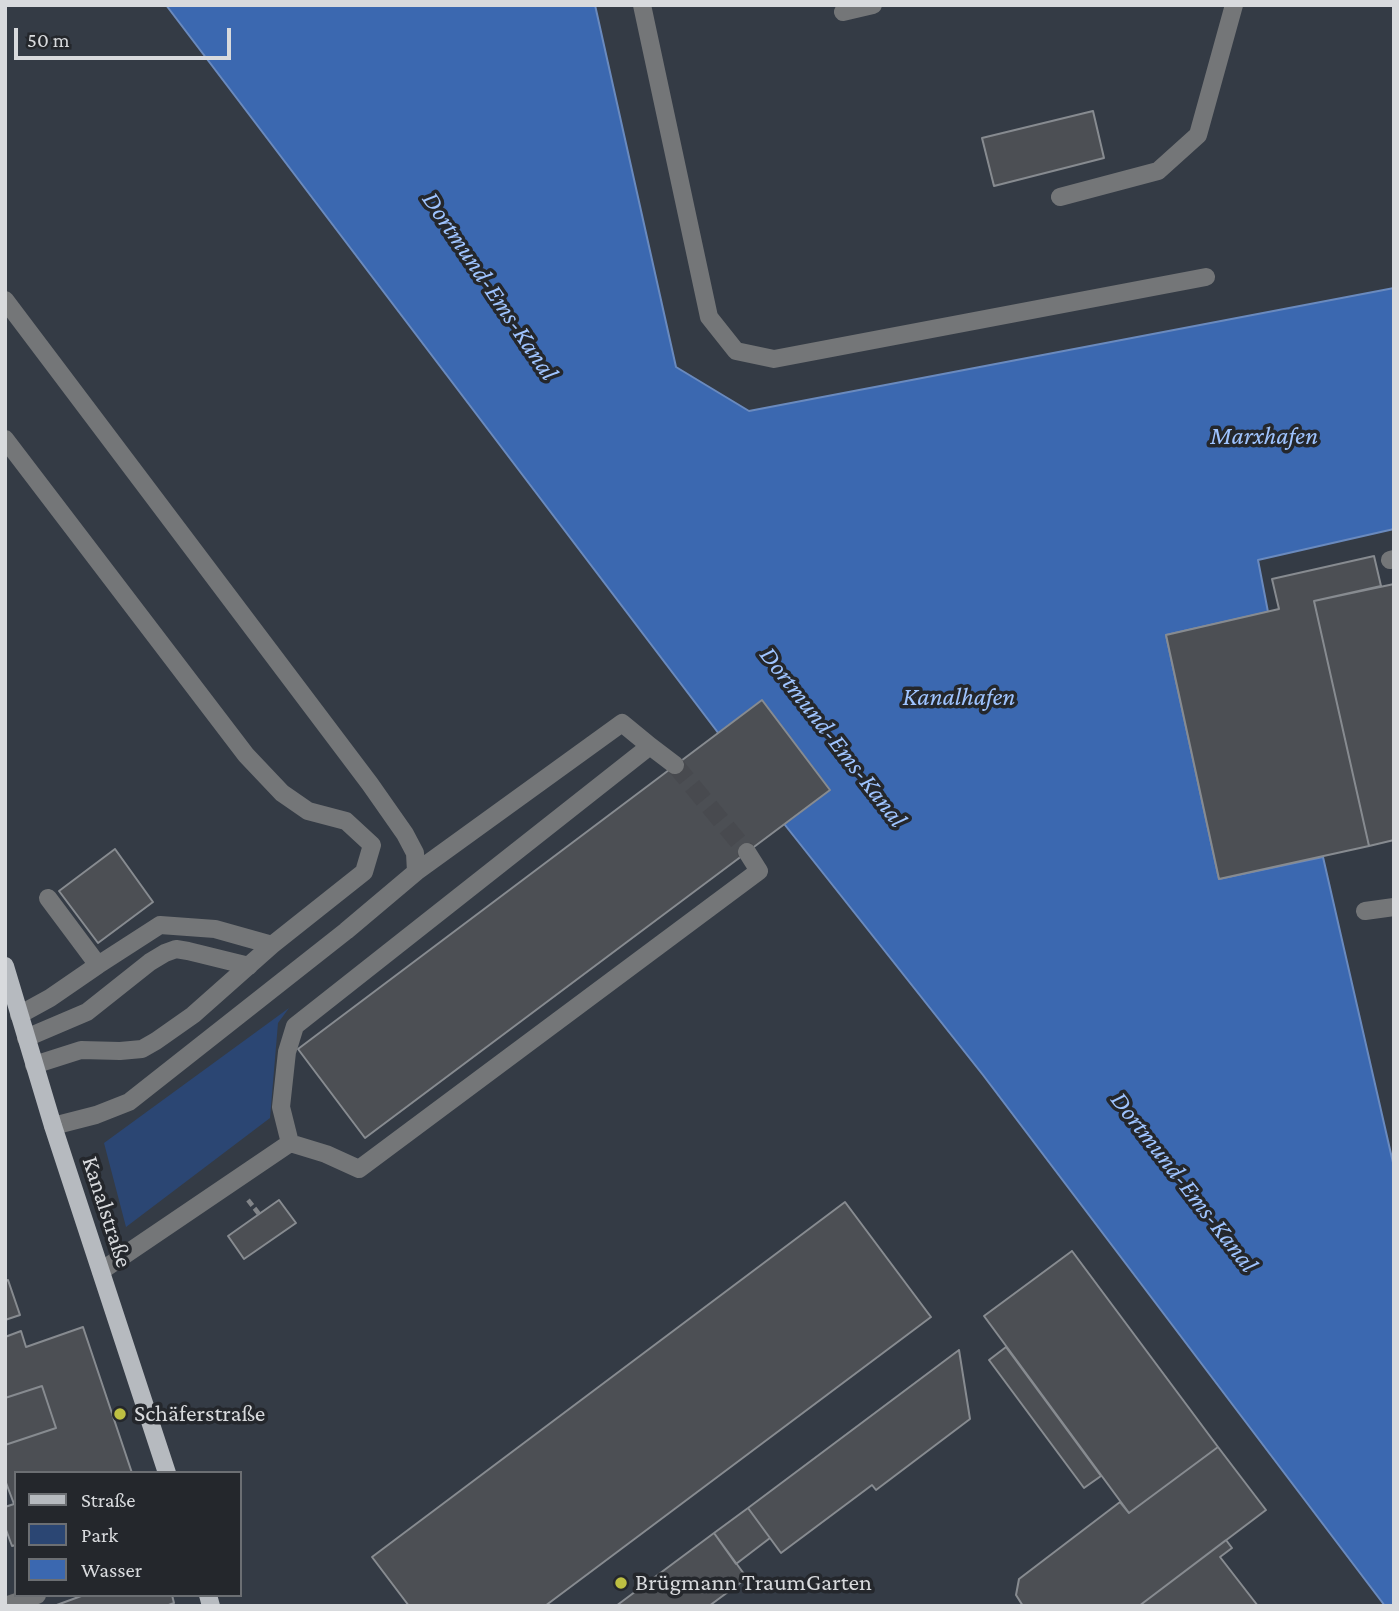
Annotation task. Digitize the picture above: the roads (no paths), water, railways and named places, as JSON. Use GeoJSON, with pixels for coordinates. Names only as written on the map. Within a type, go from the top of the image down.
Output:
{"type":"FeatureCollection","features":[{"type":"Feature","properties":{"kind":"main road","name":"Kanalstraße"},"geometry":{"type":"LineString","coordinates":[[5,966],[53,1126],[166,1471]]}},
{"type":"Feature","properties":{"kind":"lane"},"geometry":{"type":"LineString","coordinates":[[642,5],[709,317],[736,351],[774,359],[1206,277]]}},
{"type":"Feature","properties":{"kind":"lane"},"geometry":{"type":"LineString","coordinates":[[843,12],[873,5]]}},
{"type":"Feature","properties":{"kind":"lane"},"geometry":{"type":"LineString","coordinates":[[1060,197],[1158,171],[1198,135],[1234,5]]}},
{"type":"Feature","properties":{"kind":"lane"},"geometry":{"type":"LineString","coordinates":[[5,300],[370,784],[415,853],[416,872]]}},
{"type":"Feature","properties":{"kind":"lane"},"geometry":{"type":"LineString","coordinates":[[5,439],[246,755],[282,793],[309,811],[346,821],[372,845],[365,872],[272,945],[193,1015],[142,1049],[80,1050],[34,1065]]}},
{"type":"Feature","properties":{"kind":"lane"},"geometry":{"type":"LineString","coordinates":[[53,1126],[96,1115],[129,1102],[346,931],[416,872],[622,723],[675,765]]}},
{"type":"Feature","properties":{"kind":"lane"},"geometry":{"type":"LineString","coordinates":[[290,1143],[281,1107],[287,1052],[295,1026],[650,746]]}},
{"type":"Feature","properties":{"kind":"lane"},"geometry":{"type":"LineString","coordinates":[[290,1143],[326,1154],[359,1169],[759,872],[747,852]]}},
{"type":"Feature","properties":{"kind":"lane"},"geometry":{"type":"LineString","coordinates":[[48,898],[97,965]]}},
{"type":"Feature","properties":{"kind":"lane"},"geometry":{"type":"LineString","coordinates":[[1365,911],[1394,907]]}},
{"type":"Feature","properties":{"kind":"lane"},"geometry":{"type":"LineString","coordinates":[[19,1015],[50,998],[160,925],[215,929],[272,945]]}},
{"type":"Feature","properties":{"kind":"lane"},"geometry":{"type":"LineString","coordinates":[[26,1038],[87,1012],[150,962],[176,949],[249,965]]}},
{"type":"Feature","properties":{"kind":"lane"},"geometry":{"type":"LineString","coordinates":[[101,1271],[290,1143]]}},
{"type":"Feature","properties":{"kind":"lane"},"geometry":{"type":"LineString","coordinates":[[5,1606],[31,1597]]}},
{"type":"Feature","properties":{"kind":"water","name":"Kanalhafen"},"geometry":{"type":"Polygon","coordinates":[[[166,5],[595,5],[676,367],[749,411],[1394,288],[1394,529],[1258,560],[1268,612],[1166,635],[1219,879],[1323,857],[1394,1167],[1394,1606],[1385,1606],[983,1075],[785,825],[716,730],[166,5]]]}},
{"type":"Feature","properties":{"kind":"tunnel"},"geometry":{"type":"LineString","coordinates":[[675,765],[747,852]]}},
{"type":"Feature","properties":{"kind":"place","name":"Schäferstraße"},"geometry":{"type":"Point","coordinates":[120,1414]}},
{"type":"Feature","properties":{"kind":"place","name":"Brügmann TraumGarten"},"geometry":{"type":"Point","coordinates":[621,1583]}},
{"type":"Feature","properties":{"kind":"water label","name":"Dortmund-Ems-Kanal"},"geometry":{"type":"Point","coordinates":[490,286]}},
{"type":"Feature","properties":{"kind":"water label","name":"Marxhafen"},"geometry":{"type":"Point","coordinates":[1264,436]}},
{"type":"Feature","properties":{"kind":"water label","name":"Dortmund-Ems-Kanal"},"geometry":{"type":"Point","coordinates":[833,737]}},
{"type":"Feature","properties":{"kind":"water label","name":"Dortmund-Ems-Kanal"},"geometry":{"type":"Point","coordinates":[1184,1182]}}]}
